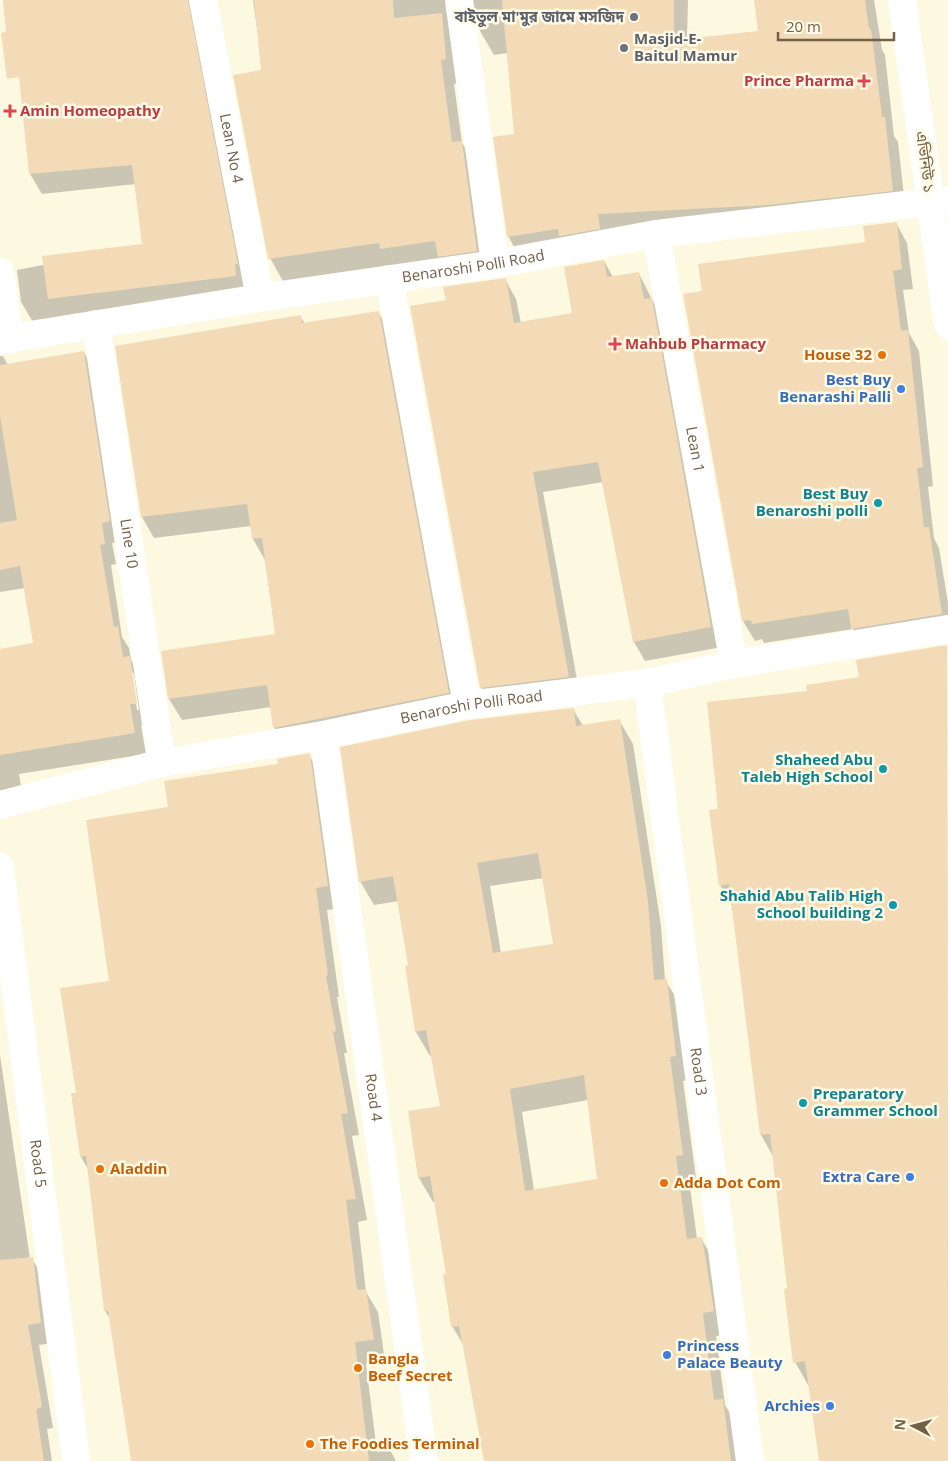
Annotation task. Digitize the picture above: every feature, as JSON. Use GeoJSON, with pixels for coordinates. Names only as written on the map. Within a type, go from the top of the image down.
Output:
{"type":"FeatureCollection","features":[{"type":"Feature","properties":{"kind":"street","name":"Lean No 4"},"geometry":{"type":"LineString","coordinates":[[203,0],[260,298]]}},
{"type":"Feature","properties":{"kind":"street"},"geometry":{"type":"LineString","coordinates":[[459,0],[495,264]]}},
{"type":"Feature","properties":{"kind":"street","name":"এভিনিউ ১"},"geometry":{"type":"LineString","coordinates":[[902,0],[939,201],[948,325]]}},
{"type":"Feature","properties":{"kind":"street","name":"Benaroshi Polli Road"},"geometry":{"type":"LineString","coordinates":[[5,340],[260,298],[495,264],[656,234],[939,201]]}},
{"type":"Feature","properties":{"kind":"street","name":"Lean 1"},"geometry":{"type":"LineString","coordinates":[[656,234],[734,664]]}},
{"type":"Feature","properties":{"kind":"street"},"geometry":{"type":"LineString","coordinates":[[0,272],[5,340]]}},
{"type":"Feature","properties":{"kind":"street"},"geometry":{"type":"LineString","coordinates":[[389,279],[466,705]]}},
{"type":"Feature","properties":{"kind":"street","name":"Line 10"},"geometry":{"type":"LineString","coordinates":[[96,324],[162,762]]}},
{"type":"Feature","properties":{"kind":"street","name":"Benaroshi Polli Road"},"geometry":{"type":"LineString","coordinates":[[0,805],[162,762],[322,735],[466,705],[647,683],[734,664],[948,630]]}},
{"type":"Feature","properties":{"kind":"street","name":"Road 3"},"geometry":{"type":"LineString","coordinates":[[647,683],[750,1461]]}},
{"type":"Feature","properties":{"kind":"street","name":"Road 4"},"geometry":{"type":"LineString","coordinates":[[322,735],[424,1461]]}},
{"type":"Feature","properties":{"kind":"street","name":"Road 5"},"geometry":{"type":"LineString","coordinates":[[0,867],[76,1461]]}},
{"type":"Feature","properties":{"kind":"building"},"geometry":{"type":"Polygon","coordinates":[[[3,0],[188,0],[238,264],[235,264],[236,276],[48,299],[42,256],[142,244],[132,165],[29,174],[19,77],[7,79],[1,33],[6,32],[3,0]]]}},
{"type":"Feature","properties":{"kind":"building"},"geometry":{"type":"Polygon","coordinates":[[[254,0],[393,0],[394,18],[442,13],[446,59],[441,60],[452,142],[462,141],[477,251],[438,257],[435,241],[380,249],[379,243],[268,259],[233,75],[261,70],[254,0]]]}},
{"type":"Feature","properties":{"kind":"building"},"geometry":{"type":"Polygon","coordinates":[[[502,0],[674,0],[674,40],[758,31],[754,0],[865,0],[869,29],[871,29],[882,117],[885,117],[893,191],[768,205],[598,214],[600,229],[559,236],[558,229],[507,237],[493,137],[514,134],[502,0]]]}},
{"type":"Feature","properties":{"kind":"building"},"geometry":{"type":"Polygon","coordinates":[[[897,222],[902,269],[893,271],[901,331],[908,330],[923,467],[917,468],[924,527],[929,527],[942,614],[851,629],[848,609],[752,624],[751,620],[742,621],[683,294],[702,291],[698,264],[865,242],[863,226],[897,222]]]}},
{"type":"Feature","properties":{"kind":"building"},"geometry":{"type":"Polygon","coordinates":[[[604,260],[607,277],[639,272],[644,299],[652,298],[711,627],[633,642],[598,462],[533,472],[569,677],[480,688],[410,306],[446,300],[443,287],[506,278],[514,323],[572,313],[564,267],[604,260]]]}},
{"type":"Feature","properties":{"kind":"building"},"geometry":{"type":"Polygon","coordinates":[[[379,311],[449,693],[273,728],[267,685],[168,699],[161,651],[275,634],[262,538],[252,539],[247,504],[141,517],[115,346],[301,315],[302,323],[379,311]]]}},
{"type":"Feature","properties":{"kind":"building"},"geometry":{"type":"Polygon","coordinates":[[[84,351],[110,521],[102,523],[105,544],[100,545],[114,627],[118,626],[123,657],[130,656],[137,704],[130,704],[135,733],[0,755],[0,649],[33,643],[20,566],[0,570],[0,523],[17,520],[0,416],[0,365],[84,351]]]}},
{"type":"Feature","properties":{"kind":"building"},"geometry":{"type":"Polygon","coordinates":[[[947,645],[948,1461],[819,1461],[805,1361],[793,1363],[784,1289],[787,1288],[770,1134],[760,1135],[729,884],[719,886],[709,810],[718,809],[707,702],[807,691],[806,685],[859,677],[856,660],[947,645]]]}},
{"type":"Feature","properties":{"kind":"building"},"geometry":{"type":"Polygon","coordinates":[[[574,708],[576,726],[620,719],[648,901],[654,980],[667,979],[676,1056],[670,1057],[683,1155],[676,1156],[687,1239],[702,1237],[714,1311],[703,1313],[714,1400],[723,1399],[731,1461],[484,1461],[459,1326],[451,1327],[443,1274],[446,1274],[430,1176],[418,1178],[408,1111],[440,1106],[426,1030],[415,1032],[405,966],[408,965],[393,876],[359,882],[340,747],[470,720],[574,708]],[[538,853],[477,863],[493,953],[553,944],[538,853]],[[584,1075],[510,1089],[525,1191],[597,1179],[584,1075]]]}},
{"type":"Feature","properties":{"kind":"building"},"geometry":{"type":"Polygon","coordinates":[[[310,753],[328,886],[316,888],[328,975],[326,976],[336,1031],[333,1032],[348,1113],[341,1114],[356,1199],[346,1200],[357,1290],[366,1289],[374,1340],[355,1342],[369,1461],[131,1461],[108,1311],[104,1311],[86,1156],[80,1157],[71,1093],[76,1093],[60,988],[109,981],[86,820],[168,807],[164,781],[278,764],[277,759],[310,753]]]}},
{"type":"Feature","properties":{"kind":"building"},"geometry":{"type":"Polygon","coordinates":[[[33,1257],[41,1323],[28,1325],[42,1407],[36,1409],[44,1461],[0,1461],[0,1260],[33,1257]]]}},
{"type":"Feature","properties":{"kind":"place","name":"বাইতুল মা'মুর জামে মসজিদ"},"geometry":{"type":"Point","coordinates":[634,17]}},
{"type":"Feature","properties":{"kind":"place","name":"Masjid-E- Baitul Mamur"},"geometry":{"type":"Point","coordinates":[624,48]}},
{"type":"Feature","properties":{"kind":"place","name":"Prince Pharma"},"geometry":{"type":"Point","coordinates":[864,81]}},
{"type":"Feature","properties":{"kind":"place","name":"Amin Homeopathy"},"geometry":{"type":"Point","coordinates":[10,111]}},
{"type":"Feature","properties":{"kind":"place","name":"Mahbub Pharmacy"},"geometry":{"type":"Point","coordinates":[615,344]}},
{"type":"Feature","properties":{"kind":"place","name":"House 32"},"geometry":{"type":"Point","coordinates":[882,355]}},
{"type":"Feature","properties":{"kind":"place","name":"Best Buy Benarashi Palli"},"geometry":{"type":"Point","coordinates":[901,389]}},
{"type":"Feature","properties":{"kind":"place","name":"Best Buy Benaroshi polli"},"geometry":{"type":"Point","coordinates":[878,503]}},
{"type":"Feature","properties":{"kind":"place","name":"Shaheed Abu Taleb High School"},"geometry":{"type":"Point","coordinates":[883,769]}},
{"type":"Feature","properties":{"kind":"place","name":"Shahid Abu Talib High School building 2"},"geometry":{"type":"Point","coordinates":[893,905]}},
{"type":"Feature","properties":{"kind":"place","name":"Preparatory Grammer School"},"geometry":{"type":"Point","coordinates":[803,1103]}},
{"type":"Feature","properties":{"kind":"place","name":"Aladdin"},"geometry":{"type":"Point","coordinates":[100,1169]}},
{"type":"Feature","properties":{"kind":"place","name":"Extra Care"},"geometry":{"type":"Point","coordinates":[910,1177]}},
{"type":"Feature","properties":{"kind":"place","name":"Adda Dot Com"},"geometry":{"type":"Point","coordinates":[664,1183]}},
{"type":"Feature","properties":{"kind":"place","name":"Princess Palace Beauty"},"geometry":{"type":"Point","coordinates":[667,1355]}},
{"type":"Feature","properties":{"kind":"place","name":"Bangla Beef Secret"},"geometry":{"type":"Point","coordinates":[358,1368]}},
{"type":"Feature","properties":{"kind":"place","name":"Archies"},"geometry":{"type":"Point","coordinates":[830,1406]}},
{"type":"Feature","properties":{"kind":"place","name":"The Foodies Terminal"},"geometry":{"type":"Point","coordinates":[310,1444]}}]}
